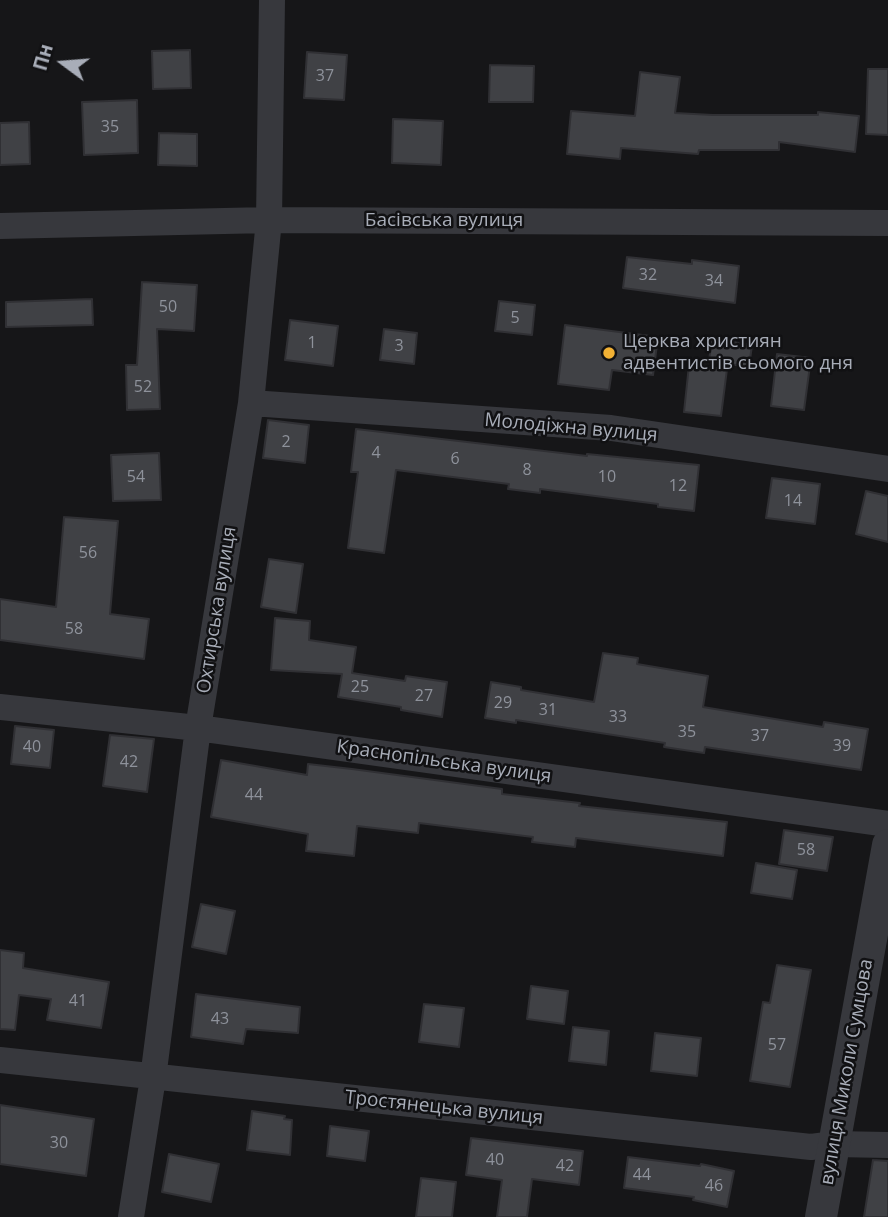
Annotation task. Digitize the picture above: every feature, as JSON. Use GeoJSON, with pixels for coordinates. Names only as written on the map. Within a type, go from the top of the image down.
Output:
{"type":"FeatureCollection","features":[{"type":"Feature","properties":{"kind":"street","name":"Охтирська вулиця"},"geometry":{"type":"LineString","coordinates":[[131,1217],[153,1078],[198,728],[251,403],[269,220],[272,0]]}},
{"type":"Feature","properties":{"kind":"street","name":"Басівська вулиця"},"geometry":{"type":"LineString","coordinates":[[0,226],[269,220],[888,223]]}},
{"type":"Feature","properties":{"kind":"street","name":"Молодіжна вулиця"},"geometry":{"type":"LineString","coordinates":[[251,403],[611,428],[888,468]]}},
{"type":"Feature","properties":{"kind":"street","name":"Краснопільська вулиця"},"geometry":{"type":"LineString","coordinates":[[0,706],[198,728],[888,824]]}},
{"type":"Feature","properties":{"kind":"street","name":"вулиця Миколи Сумцова"},"geometry":{"type":"LineString","coordinates":[[821,1217],[888,845]]}},
{"type":"Feature","properties":{"kind":"street","name":"Тростянецька вулиця"},"geometry":{"type":"LineString","coordinates":[[0,1060],[811,1147],[834,1144],[888,1145]]}},
{"type":"Feature","properties":{"kind":"building"},"geometry":{"type":"Polygon","coordinates":[[[190,50],[191,88],[153,89],[152,51],[190,50]]]}},
{"type":"Feature","properties":{"kind":"building"},"geometry":{"type":"Polygon","coordinates":[[[307,52],[347,55],[344,100],[304,98],[307,52]]]}},
{"type":"Feature","properties":{"kind":"building"},"geometry":{"type":"Polygon","coordinates":[[[490,65],[534,66],[533,102],[489,102],[490,65]]]}},
{"type":"Feature","properties":{"kind":"building"},"geometry":{"type":"Polygon","coordinates":[[[868,69],[888,69],[888,135],[866,134],[868,69]]]}},
{"type":"Feature","properties":{"kind":"building"},"geometry":{"type":"Polygon","coordinates":[[[640,72],[680,77],[675,113],[818,115],[818,112],[859,116],[855,152],[779,142],[779,150],[699,150],[698,154],[621,148],[620,159],[567,154],[571,111],[635,116],[640,72]]]}},
{"type":"Feature","properties":{"kind":"building"},"geometry":{"type":"Polygon","coordinates":[[[137,100],[138,153],[84,155],[82,102],[137,100]]]}},
{"type":"Feature","properties":{"kind":"building"},"geometry":{"type":"Polygon","coordinates":[[[393,119],[443,121],[441,165],[392,163],[393,119]]]}},
{"type":"Feature","properties":{"kind":"building"},"geometry":{"type":"Polygon","coordinates":[[[29,122],[30,164],[0,165],[0,123],[29,122]]]}},
{"type":"Feature","properties":{"kind":"building"},"geometry":{"type":"Polygon","coordinates":[[[159,133],[197,134],[197,166],[158,165],[159,133]]]}},
{"type":"Feature","properties":{"kind":"building"},"geometry":{"type":"Polygon","coordinates":[[[627,257],[692,264],[692,260],[739,266],[735,303],[623,288],[627,257]]]}},
{"type":"Feature","properties":{"kind":"building"},"geometry":{"type":"Polygon","coordinates":[[[142,282],[197,285],[194,331],[157,329],[160,409],[127,410],[126,365],[137,365],[142,282]]]}},
{"type":"Feature","properties":{"kind":"building"},"geometry":{"type":"Polygon","coordinates":[[[92,299],[93,325],[6,327],[6,302],[92,299]]]}},
{"type":"Feature","properties":{"kind":"building"},"geometry":{"type":"Polygon","coordinates":[[[499,301],[535,305],[532,335],[495,331],[499,301]]]}},
{"type":"Feature","properties":{"kind":"building"},"geometry":{"type":"Polygon","coordinates":[[[290,320],[338,326],[333,366],[285,360],[290,320]]]}},
{"type":"Feature","properties":{"kind":"building","name":"Церква християн адвентистів сьомого дня"},"geometry":{"type":"Polygon","coordinates":[[[565,325],[658,337],[653,375],[612,370],[609,390],[558,384],[565,325]]]}},
{"type":"Feature","properties":{"kind":"building"},"geometry":{"type":"Polygon","coordinates":[[[384,329],[417,333],[414,364],[380,360],[384,329]]]}},
{"type":"Feature","properties":{"kind":"building"},"geometry":{"type":"Polygon","coordinates":[[[712,339],[752,345],[749,367],[709,361],[712,339]]]}},
{"type":"Feature","properties":{"kind":"building"},"geometry":{"type":"Polygon","coordinates":[[[777,354],[811,358],[804,410],[771,406],[777,354]]]}},
{"type":"Feature","properties":{"kind":"building"},"geometry":{"type":"Polygon","coordinates":[[[689,365],[727,369],[721,416],[684,412],[689,365]]]}},
{"type":"Feature","properties":{"kind":"building"},"geometry":{"type":"Polygon","coordinates":[[[268,420],[309,425],[305,463],[263,458],[268,420]]]}},
{"type":"Feature","properties":{"kind":"building"},"geometry":{"type":"Polygon","coordinates":[[[356,429],[587,456],[699,465],[694,511],[540,489],[540,493],[508,489],[509,484],[396,470],[384,553],[348,548],[358,472],[351,472],[356,429]]]}},
{"type":"Feature","properties":{"kind":"building"},"geometry":{"type":"Polygon","coordinates":[[[159,453],[161,500],[113,501],[111,455],[159,453]]]}},
{"type":"Feature","properties":{"kind":"building"},"geometry":{"type":"Polygon","coordinates":[[[772,478],[820,484],[815,524],[766,518],[772,478]]]}},
{"type":"Feature","properties":{"kind":"building"},"geometry":{"type":"Polygon","coordinates":[[[866,491],[888,496],[888,542],[856,534],[866,491]]]}},
{"type":"Feature","properties":{"kind":"building"},"geometry":{"type":"Polygon","coordinates":[[[64,517],[118,521],[110,614],[149,619],[144,659],[0,640],[0,599],[56,607],[64,517]]]}},
{"type":"Feature","properties":{"kind":"building"},"geometry":{"type":"Polygon","coordinates":[[[269,559],[303,564],[296,613],[261,607],[269,559]]]}},
{"type":"Feature","properties":{"kind":"building"},"geometry":{"type":"Polygon","coordinates":[[[275,618],[310,621],[309,640],[356,647],[352,673],[405,681],[406,676],[447,682],[442,717],[338,697],[342,674],[271,670],[275,618]]]}},
{"type":"Feature","properties":{"kind":"building"},"geometry":{"type":"Polygon","coordinates":[[[603,653],[638,658],[637,664],[708,676],[703,707],[823,727],[824,722],[868,729],[861,770],[705,747],[704,753],[664,747],[665,743],[516,720],[516,723],[485,718],[491,682],[521,687],[521,690],[594,702],[603,653]]]}},
{"type":"Feature","properties":{"kind":"building"},"geometry":{"type":"Polygon","coordinates":[[[15,726],[54,730],[50,768],[11,764],[15,726]]]}},
{"type":"Feature","properties":{"kind":"building"},"geometry":{"type":"Polygon","coordinates":[[[110,735],[154,739],[147,792],[103,786],[110,735]]]}},
{"type":"Feature","properties":{"kind":"building"},"geometry":{"type":"Polygon","coordinates":[[[221,760],[307,775],[308,764],[352,769],[502,789],[502,794],[580,803],[579,806],[727,822],[723,856],[576,838],[575,847],[532,842],[533,837],[419,823],[418,833],[357,826],[354,856],[306,851],[308,834],[211,817],[221,760]]]}},
{"type":"Feature","properties":{"kind":"building"},"geometry":{"type":"Polygon","coordinates":[[[784,830],[833,837],[827,871],[779,864],[784,830]]]}},
{"type":"Feature","properties":{"kind":"building"},"geometry":{"type":"Polygon","coordinates":[[[756,863],[797,870],[792,899],[751,893],[756,863]]]}},
{"type":"Feature","properties":{"kind":"building"},"geometry":{"type":"Polygon","coordinates":[[[201,904],[235,911],[226,954],[192,947],[201,904]]]}},
{"type":"Feature","properties":{"kind":"building"},"geometry":{"type":"Polygon","coordinates":[[[0,950],[24,953],[23,968],[109,982],[101,1028],[47,1020],[51,999],[19,995],[15,1030],[0,1029],[0,950]]]}},
{"type":"Feature","properties":{"kind":"building"},"geometry":{"type":"Polygon","coordinates":[[[777,965],[811,970],[790,1087],[750,1081],[763,1002],[770,1003],[777,965]]]}},
{"type":"Feature","properties":{"kind":"building"},"geometry":{"type":"Polygon","coordinates":[[[531,986],[568,991],[564,1024],[527,1019],[531,986]]]}},
{"type":"Feature","properties":{"kind":"building"},"geometry":{"type":"Polygon","coordinates":[[[196,994],[300,1007],[298,1033],[246,1029],[243,1044],[191,1037],[196,994]]]}},
{"type":"Feature","properties":{"kind":"building"},"geometry":{"type":"Polygon","coordinates":[[[424,1004],[464,1008],[459,1047],[419,1042],[424,1004]]]}},
{"type":"Feature","properties":{"kind":"building"},"geometry":{"type":"Polygon","coordinates":[[[573,1027],[609,1031],[606,1065],[569,1061],[573,1027]]]}},
{"type":"Feature","properties":{"kind":"building"},"geometry":{"type":"Polygon","coordinates":[[[655,1033],[701,1038],[697,1076],[651,1071],[655,1033]]]}},
{"type":"Feature","properties":{"kind":"building"},"geometry":{"type":"Polygon","coordinates":[[[0,1105],[94,1119],[86,1176],[0,1164],[0,1105]]]}},
{"type":"Feature","properties":{"kind":"building"},"geometry":{"type":"Polygon","coordinates":[[[252,1111],[285,1116],[284,1119],[292,1120],[290,1155],[247,1150],[252,1111]]]}},
{"type":"Feature","properties":{"kind":"building"},"geometry":{"type":"Polygon","coordinates":[[[330,1126],[369,1131],[365,1161],[327,1156],[330,1126]]]}},
{"type":"Feature","properties":{"kind":"building"},"geometry":{"type":"Polygon","coordinates":[[[471,1138],[583,1151],[579,1185],[532,1179],[527,1217],[497,1217],[502,1180],[466,1175],[471,1138]]]}},
{"type":"Feature","properties":{"kind":"building"},"geometry":{"type":"Polygon","coordinates":[[[169,1154],[219,1164],[211,1202],[162,1192],[169,1154]]]}},
{"type":"Feature","properties":{"kind":"building"},"geometry":{"type":"Polygon","coordinates":[[[628,1157],[701,1164],[734,1171],[727,1207],[693,1200],[694,1197],[624,1188],[628,1157]]]}},
{"type":"Feature","properties":{"kind":"building"},"geometry":{"type":"Polygon","coordinates":[[[873,1160],[888,1161],[888,1217],[864,1217],[873,1160]]]}},
{"type":"Feature","properties":{"kind":"building"},"geometry":{"type":"Polygon","coordinates":[[[421,1178],[456,1182],[452,1217],[416,1217],[421,1178]]]}},
{"type":"Feature","properties":{"kind":"place","name":"Церква християн адвентистів сьомого дня"},"geometry":{"type":"Point","coordinates":[609,353]}}]}
